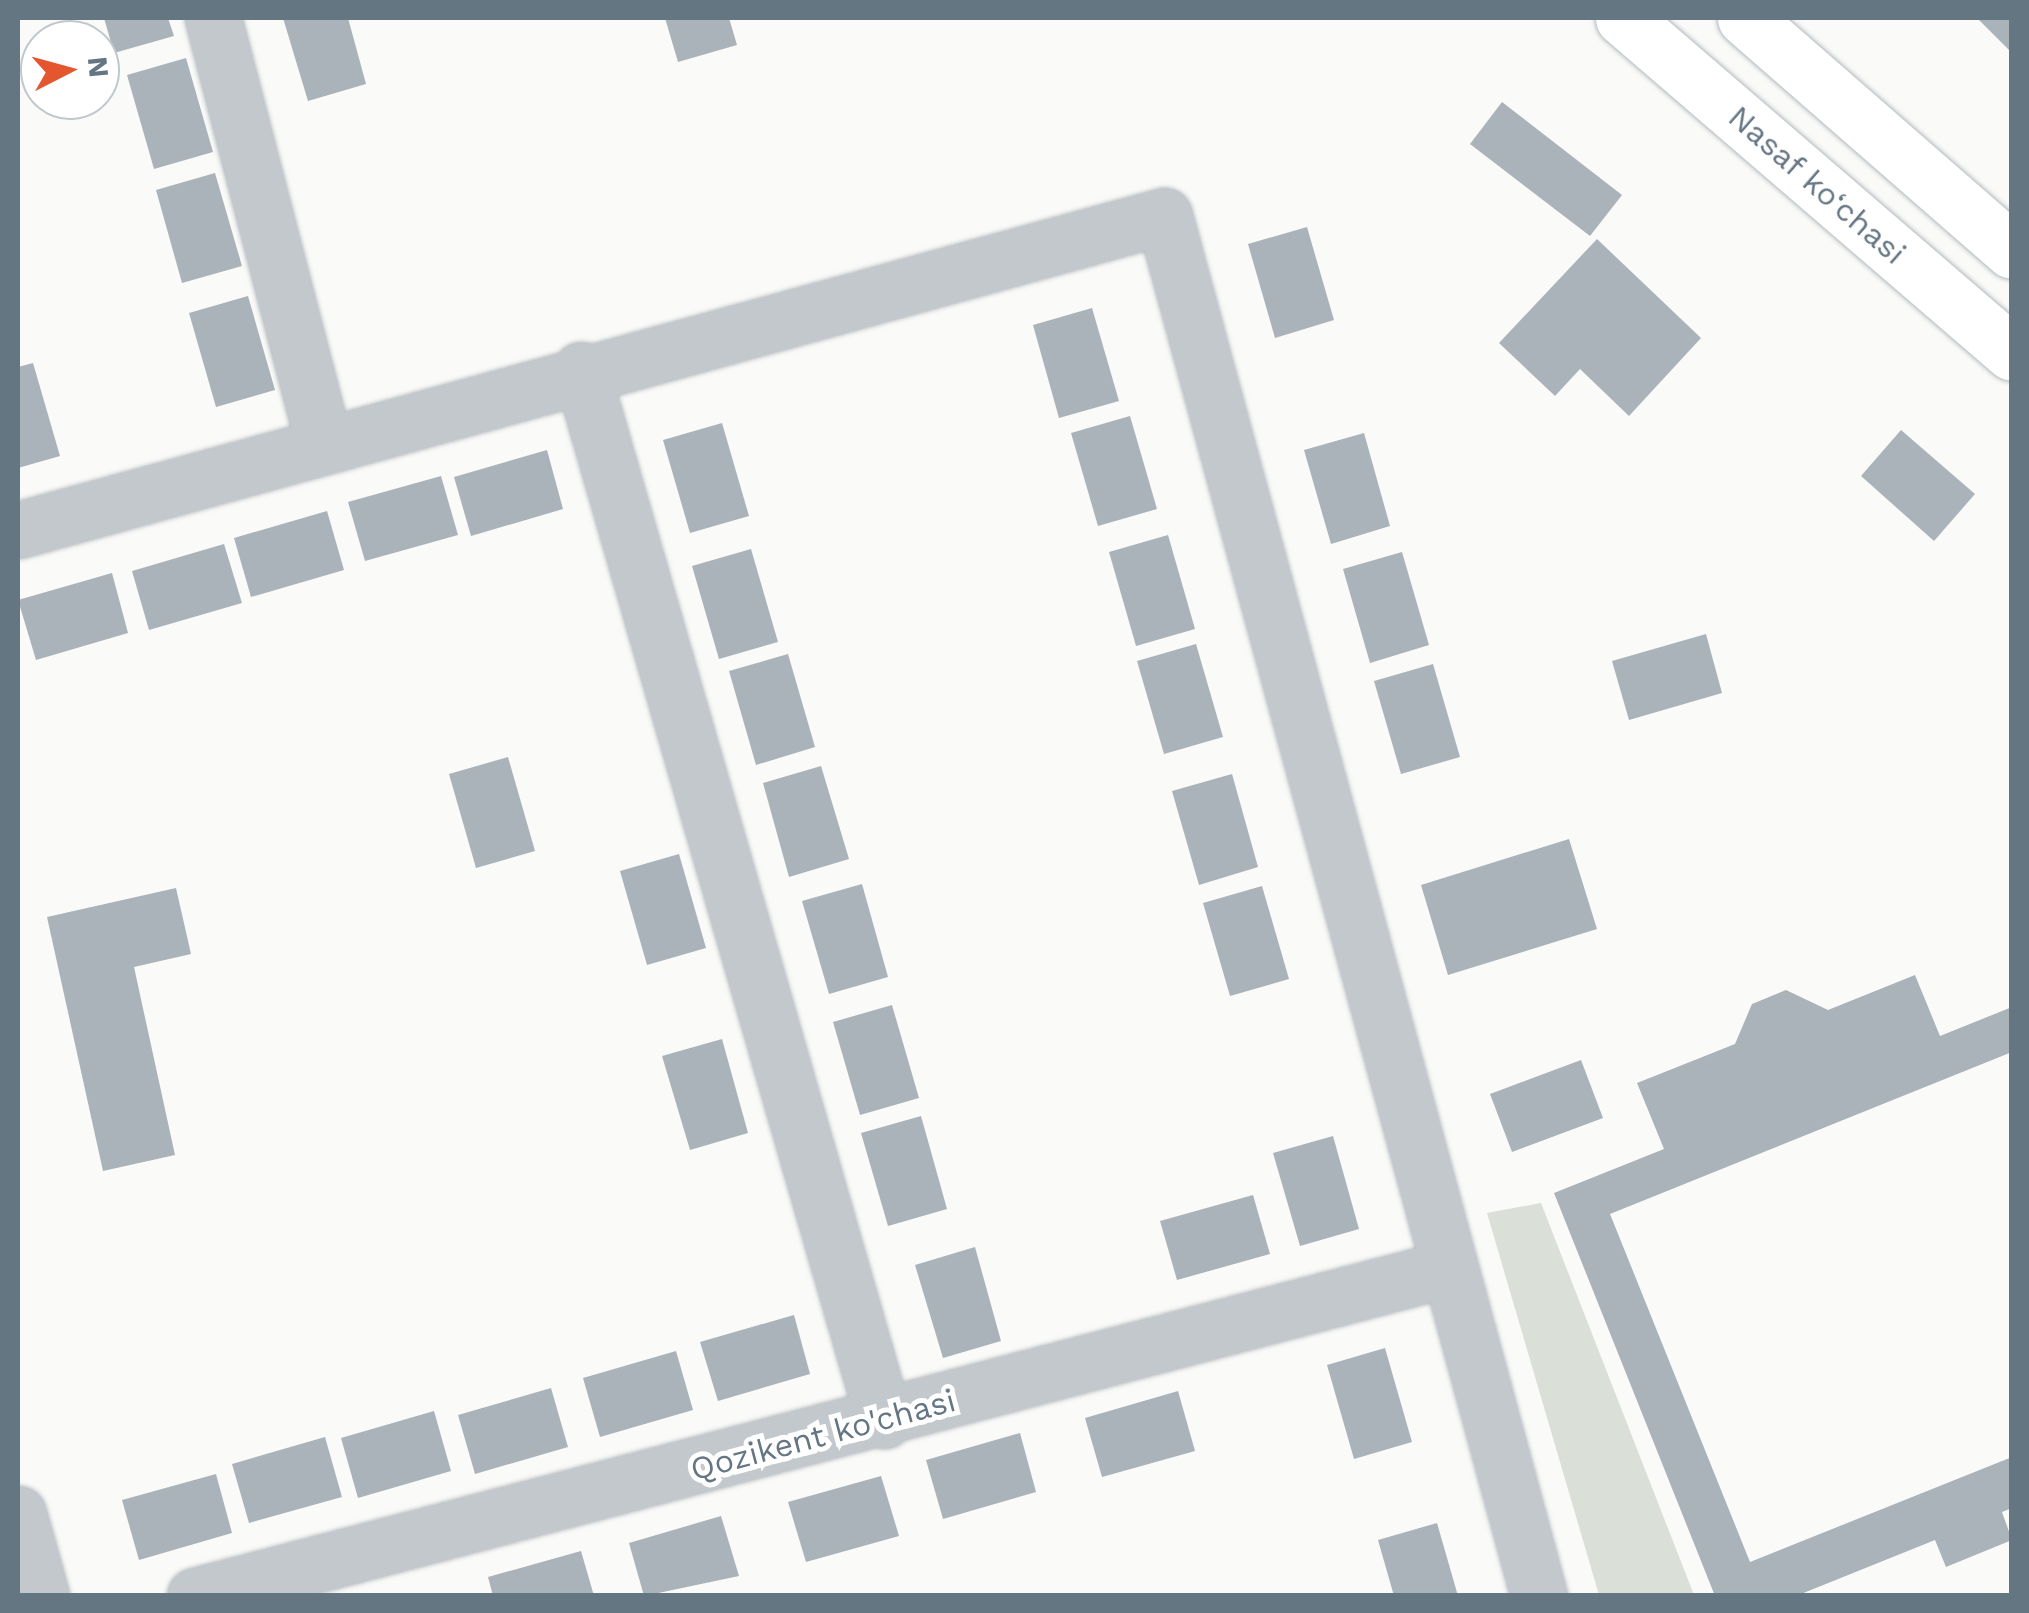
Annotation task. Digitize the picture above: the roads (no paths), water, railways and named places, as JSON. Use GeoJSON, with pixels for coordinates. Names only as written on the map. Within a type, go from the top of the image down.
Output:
{"type":"FeatureCollection","features":[{"type":"Feature","properties":{"kind":"main road","name":"Nasaf ko‘chasi"},"geometry":{"type":"LineString","coordinates":[[1623,18],[2012,353]]}},
{"type":"Feature","properties":{"kind":"main road"},"geometry":{"type":"LineString","coordinates":[[1744,18],[2012,251]]}},
{"type":"Feature","properties":{"kind":"street"},"geometry":{"type":"LineString","coordinates":[[214,18],[323,441]]}},
{"type":"Feature","properties":{"kind":"street"},"geometry":{"type":"LineString","coordinates":[[18,530],[581,370],[1164,216],[1538,1596]]}},
{"type":"Feature","properties":{"kind":"street"},"geometry":{"type":"LineString","coordinates":[[581,370],[884,1420]]}},
{"type":"Feature","properties":{"kind":"street","name":"Qozikent ko'chasi"},"geometry":{"type":"LineString","coordinates":[[195,1596],[884,1420],[1450,1268]]}},
{"type":"Feature","properties":{"kind":"street"},"geometry":{"type":"LineString","coordinates":[[18,1514],[41,1596]]}}]}
